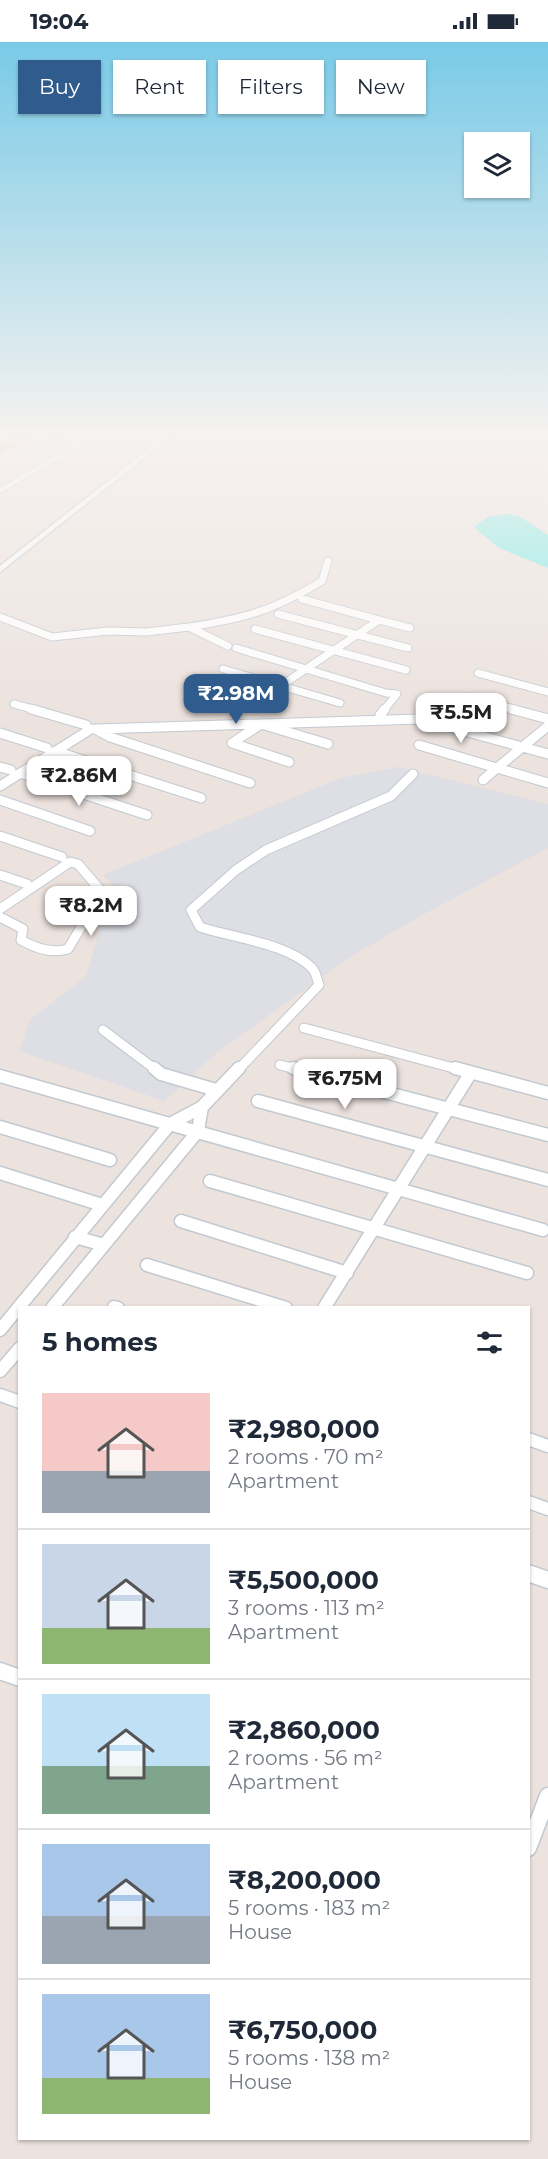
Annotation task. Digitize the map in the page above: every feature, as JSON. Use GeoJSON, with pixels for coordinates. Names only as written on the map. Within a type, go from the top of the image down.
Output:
{"type":"FeatureCollection","features":[{"type":"Feature","properties":{"kind":"street"},"geometry":{"type":"LineString","coordinates":[[0,570],[44,535]]}},
{"type":"Feature","properties":{"kind":"street"},"geometry":{"type":"LineString","coordinates":[[0,617],[52,637],[108,631],[146,632],[239,619],[290,600],[322,581],[328,561]]}},
{"type":"Feature","properties":{"kind":"street"},"geometry":{"type":"LineString","coordinates":[[302,599],[410,628]]}},
{"type":"Feature","properties":{"kind":"street"},"geometry":{"type":"LineString","coordinates":[[278,614],[408,648]]}},
{"type":"Feature","properties":{"kind":"street"},"geometry":{"type":"LineString","coordinates":[[215,692],[255,703],[379,620]]}},
{"type":"Feature","properties":{"kind":"street"},"geometry":{"type":"LineString","coordinates":[[189,627],[232,647],[371,687],[391,690],[397,694],[380,715]]}},
{"type":"Feature","properties":{"kind":"street"},"geometry":{"type":"LineString","coordinates":[[255,629],[406,670]]}},
{"type":"Feature","properties":{"kind":"street"},"geometry":{"type":"LineString","coordinates":[[222,669],[340,703]]}},
{"type":"Feature","properties":{"kind":"street"},"geometry":{"type":"LineString","coordinates":[[478,673],[548,692]]}},
{"type":"Feature","properties":{"kind":"street"},"geometry":{"type":"LineString","coordinates":[[467,697],[548,719]]}},
{"type":"Feature","properties":{"kind":"street"},"geometry":{"type":"LineString","coordinates":[[14,705],[94,727],[420,718],[526,745],[548,748]]}},
{"type":"Feature","properties":{"kind":"street"},"geometry":{"type":"LineString","coordinates":[[0,786],[16,772],[51,750],[94,727],[380,715],[431,716],[548,754]]}},
{"type":"Feature","properties":{"kind":"street"},"geometry":{"type":"LineString","coordinates":[[261,724],[328,744]]}},
{"type":"Feature","properties":{"kind":"street"},"geometry":{"type":"LineString","coordinates":[[261,724],[233,745],[289,762]]}},
{"type":"Feature","properties":{"kind":"street"},"geometry":{"type":"LineString","coordinates":[[483,780],[548,726]]}},
{"type":"Feature","properties":{"kind":"street"},"geometry":{"type":"LineString","coordinates":[[94,727],[110,737],[250,783]]}},
{"type":"Feature","properties":{"kind":"street"},"geometry":{"type":"LineString","coordinates":[[0,733],[201,798]]}},
{"type":"Feature","properties":{"kind":"street"},"geometry":{"type":"LineString","coordinates":[[419,745],[548,783]]}},
{"type":"Feature","properties":{"kind":"street"},"geometry":{"type":"LineString","coordinates":[[0,766],[147,815]]}},
{"type":"Feature","properties":{"kind":"street"},"geometry":{"type":"LineString","coordinates":[[0,778],[16,772]]}},
{"type":"Feature","properties":{"kind":"street"},"geometry":{"type":"LineString","coordinates":[[19,1306],[170,1124],[202,1107],[319,985],[313,969],[286,952],[200,927],[191,910],[236,870],[266,850],[391,796],[412,774]]}},
{"type":"Feature","properties":{"kind":"street"},"geometry":{"type":"LineString","coordinates":[[0,800],[90,831]]}},
{"type":"Feature","properties":{"kind":"street"},"geometry":{"type":"LineString","coordinates":[[0,836],[62,857]]}},
{"type":"Feature","properties":{"kind":"street"},"geometry":{"type":"LineString","coordinates":[[0,909],[72,862],[80,866],[102,892],[68,949],[63,951],[47,950],[21,940],[22,928],[0,917]]}},
{"type":"Feature","properties":{"kind":"street"},"geometry":{"type":"LineString","coordinates":[[0,875],[27,885]]}},
{"type":"Feature","properties":{"kind":"street"},"geometry":{"type":"LineString","coordinates":[[304,1028],[548,1093]]}},
{"type":"Feature","properties":{"kind":"street"},"geometry":{"type":"LineString","coordinates":[[102,1030],[161,1074],[216,1090]]}},
{"type":"Feature","properties":{"kind":"street"},"geometry":{"type":"LineString","coordinates":[[280,1065],[548,1136]]}},
{"type":"Feature","properties":{"kind":"street"},"geometry":{"type":"LineString","coordinates":[[325,1306],[470,1074]]}},
{"type":"Feature","properties":{"kind":"street"},"geometry":{"type":"LineString","coordinates":[[0,1076],[543,1230]]}},
{"type":"Feature","properties":{"kind":"street"},"geometry":{"type":"LineString","coordinates":[[258,1101],[548,1180]]}},
{"type":"Feature","properties":{"kind":"street"},"geometry":{"type":"LineString","coordinates":[[54,1306],[198,1131],[202,1107]]}},
{"type":"Feature","properties":{"kind":"street"},"geometry":{"type":"LineString","coordinates":[[0,1127],[110,1160]]}},
{"type":"Feature","properties":{"kind":"street"},"geometry":{"type":"LineString","coordinates":[[0,1173],[102,1205]]}},
{"type":"Feature","properties":{"kind":"street"},"geometry":{"type":"LineString","coordinates":[[210,1180],[527,1272]]}},
{"type":"Feature","properties":{"kind":"street"},"geometry":{"type":"LineString","coordinates":[[180,1221],[347,1273]]}},
{"type":"Feature","properties":{"kind":"street"},"geometry":{"type":"LineString","coordinates":[[75,1237],[104,1245]]}},
{"type":"Feature","properties":{"kind":"street"},"geometry":{"type":"LineString","coordinates":[[147,1265],[280,1306]]}},
{"type":"Feature","properties":{"kind":"street"},"geometry":{"type":"LineString","coordinates":[[0,1330],[18,1308]]}},
{"type":"Feature","properties":{"kind":"street"},"geometry":{"type":"LineString","coordinates":[[0,1371],[18,1350]]}},
{"type":"Feature","properties":{"kind":"street"},"geometry":{"type":"LineString","coordinates":[[0,1395],[18,1401]]}},
{"type":"Feature","properties":{"kind":"street"},"geometry":{"type":"LineString","coordinates":[[530,1440],[548,1446]]}},
{"type":"Feature","properties":{"kind":"street"},"geometry":{"type":"LineString","coordinates":[[530,1503],[548,1509]]}},
{"type":"Feature","properties":{"kind":"street"},"geometry":{"type":"LineString","coordinates":[[530,1574],[548,1580]]}},
{"type":"Feature","properties":{"kind":"street"},"geometry":{"type":"LineString","coordinates":[[0,1671],[18,1677]]}},
{"type":"Feature","properties":{"kind":"street"},"geometry":{"type":"LineString","coordinates":[[530,1843],[546,1806]]}},
{"type":"Feature","properties":{"kind":"shaded area"},"geometry":{"type":"Polygon","coordinates":[[[398,767],[548,804],[548,848],[424,914],[350,957],[219,1051],[164,1101],[19,1051],[30,1020],[86,976],[100,930],[113,899],[111,883],[103,875],[341,778],[398,767]]]}},
{"type":"Feature","properties":{"kind":"water"},"geometry":{"type":"Polygon","coordinates":[[[483,535],[548,535],[548,568],[499,548],[483,535]]]}}]}
